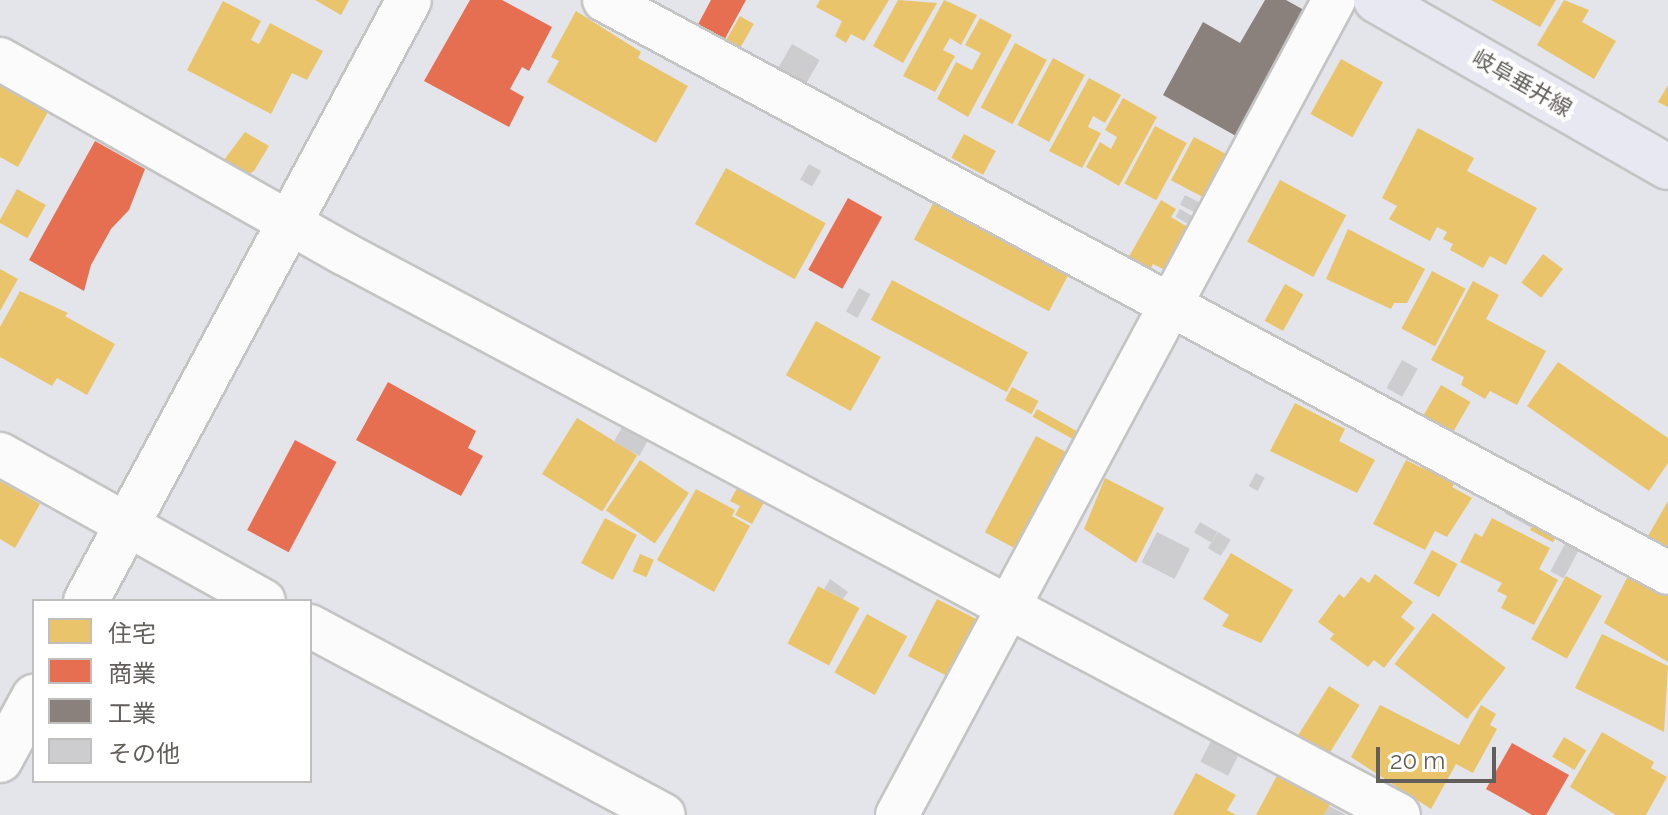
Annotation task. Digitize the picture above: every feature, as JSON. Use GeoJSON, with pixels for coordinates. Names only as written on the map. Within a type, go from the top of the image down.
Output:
{"type":"FeatureCollection","features":[{"type":"Feature","properties":{"kind":"main road","name":"岐阜垂井線"},"geometry":{"type":"LineString","coordinates":[[1376,0],[1668,167]]}},
{"type":"Feature","properties":{"kind":"street"},"geometry":{"type":"LineString","coordinates":[[87,599],[288,220],[409,0]]}},
{"type":"Feature","properties":{"kind":"street"},"geometry":{"type":"LineString","coordinates":[[604,0],[1668,573]]}},
{"type":"Feature","properties":{"kind":"street"},"geometry":{"type":"LineString","coordinates":[[897,815],[1334,0]]}},
{"type":"Feature","properties":{"kind":"street"},"geometry":{"type":"LineString","coordinates":[[0,59],[288,220],[1399,815]]}},
{"type":"Feature","properties":{"kind":"street"},"geometry":{"type":"LineString","coordinates":[[0,454],[260,599]]}},
{"type":"Feature","properties":{"kind":"street"},"geometry":{"type":"LineString","coordinates":[[312,627],[664,815]]}},
{"type":"Feature","properties":{"kind":"street"},"geometry":{"type":"LineString","coordinates":[[0,760],[32,701]]}},
{"type":"Feature","properties":{"kind":"building: 住宅"},"geometry":{"type":"Polygon","coordinates":[[[315,0],[349,0],[341,15],[315,0]]]}},
{"type":"Feature","properties":{"kind":"building: 住宅"},"geometry":{"type":"Polygon","coordinates":[[[820,0],[889,0],[864,41],[851,34],[846,43],[835,36],[842,21],[816,7],[820,0]]]}},
{"type":"Feature","properties":{"kind":"building: 住宅"},"geometry":{"type":"Polygon","coordinates":[[[898,0],[937,3],[903,63],[873,46],[898,0]]]}},
{"type":"Feature","properties":{"kind":"building: 住宅"},"geometry":{"type":"Polygon","coordinates":[[[944,0],[977,15],[961,45],[950,38],[943,50],[955,56],[935,92],[903,76],[944,0]]]}},
{"type":"Feature","properties":{"kind":"building: 住宅"},"geometry":{"type":"Polygon","coordinates":[[[1491,0],[1556,0],[1540,27],[1491,0]]]}},
{"type":"Feature","properties":{"kind":"building: 住宅"},"geometry":{"type":"Polygon","coordinates":[[[1564,0],[1589,10],[1582,22],[1616,41],[1594,79],[1537,45],[1564,0]]]}},
{"type":"Feature","properties":{"kind":"building: 住宅"},"geometry":{"type":"Polygon","coordinates":[[[223,1],[261,21],[251,40],[259,44],[270,23],[323,51],[307,80],[292,73],[271,114],[187,70],[223,1]]]}},
{"type":"Feature","properties":{"kind":"building: 住宅"},"geometry":{"type":"Polygon","coordinates":[[[576,11],[641,52],[638,58],[688,86],[656,143],[547,82],[559,61],[551,57],[576,11]]]}},
{"type":"Feature","properties":{"kind":"building: 住宅"},"geometry":{"type":"Polygon","coordinates":[[[740,16],[754,24],[738,52],[724,44],[740,16]]]}},
{"type":"Feature","properties":{"kind":"building: 住宅"},"geometry":{"type":"Polygon","coordinates":[[[980,18],[1012,35],[968,117],[937,99],[956,62],[972,70],[981,53],[965,45],[980,18]]]}},
{"type":"Feature","properties":{"kind":"building: 住宅"},"geometry":{"type":"Polygon","coordinates":[[[1015,43],[1047,60],[1013,124],[981,107],[1015,43]]]}},
{"type":"Feature","properties":{"kind":"building: 住宅"},"geometry":{"type":"Polygon","coordinates":[[[1053,58],[1085,75],[1049,142],[1017,125],[1053,58]]]}},
{"type":"Feature","properties":{"kind":"building: 住宅"},"geometry":{"type":"Polygon","coordinates":[[[1341,59],[1383,82],[1352,137],[1310,114],[1341,59]]]}},
{"type":"Feature","properties":{"kind":"building: 住宅"},"geometry":{"type":"Polygon","coordinates":[[[1089,78],[1121,95],[1105,123],[1093,116],[1088,127],[1101,133],[1082,168],[1049,151],[1089,78]]]}},
{"type":"Feature","properties":{"kind":"building: 住宅"},"geometry":{"type":"Polygon","coordinates":[[[0,83],[49,110],[18,167],[0,157],[0,83]]]}},
{"type":"Feature","properties":{"kind":"building: 住宅"},"geometry":{"type":"Polygon","coordinates":[[[1668,85],[1668,107],[1658,102],[1668,85]]]}},
{"type":"Feature","properties":{"kind":"building: 住宅"},"geometry":{"type":"Polygon","coordinates":[[[1123,98],[1157,117],[1119,186],[1086,167],[1100,142],[1111,149],[1117,137],[1105,130],[1123,98]]]}},
{"type":"Feature","properties":{"kind":"building: 住宅"},"geometry":{"type":"Polygon","coordinates":[[[1155,126],[1187,143],[1156,200],[1124,183],[1155,126]]]}},
{"type":"Feature","properties":{"kind":"building: 住宅"},"geometry":{"type":"Polygon","coordinates":[[[1418,128],[1474,158],[1467,171],[1537,208],[1506,265],[1490,256],[1483,268],[1450,250],[1453,244],[1443,239],[1447,232],[1437,227],[1430,241],[1389,219],[1397,206],[1382,198],[1418,128]]]}},
{"type":"Feature","properties":{"kind":"building: 住宅"},"geometry":{"type":"Polygon","coordinates":[[[245,132],[269,146],[254,171],[244,177],[221,164],[245,132]]]}},
{"type":"Feature","properties":{"kind":"building: 住宅"},"geometry":{"type":"Polygon","coordinates":[[[964,134],[996,151],[983,175],[951,158],[964,134]]]}},
{"type":"Feature","properties":{"kind":"building: 住宅"},"geometry":{"type":"Polygon","coordinates":[[[1194,137],[1228,155],[1205,198],[1171,180],[1194,137]]]}},
{"type":"Feature","properties":{"kind":"building: 住宅"},"geometry":{"type":"Polygon","coordinates":[[[726,168],[826,223],[795,279],[695,224],[726,168]]]}},
{"type":"Feature","properties":{"kind":"building: 住宅"},"geometry":{"type":"Polygon","coordinates":[[[1280,180],[1346,215],[1313,277],[1247,242],[1280,180]]]}},
{"type":"Feature","properties":{"kind":"building: 住宅"},"geometry":{"type":"Polygon","coordinates":[[[17,189],[46,205],[27,238],[0,223],[17,189]]]}},
{"type":"Feature","properties":{"kind":"building: 住宅"},"geometry":{"type":"Polygon","coordinates":[[[936,198],[1071,270],[1049,311],[914,239],[936,198]]]}},
{"type":"Feature","properties":{"kind":"building: 住宅"},"geometry":{"type":"Polygon","coordinates":[[[1161,200],[1176,209],[1171,217],[1191,229],[1167,271],[1153,264],[1148,274],[1126,262],[1161,200]]]}},
{"type":"Feature","properties":{"kind":"building: 住宅"},"geometry":{"type":"Polygon","coordinates":[[[1348,229],[1425,269],[1407,303],[1394,303],[1391,309],[1326,279],[1348,229]]]}},
{"type":"Feature","properties":{"kind":"building: 住宅"},"geometry":{"type":"Polygon","coordinates":[[[1543,254],[1563,269],[1541,298],[1521,283],[1543,254]]]}},
{"type":"Feature","properties":{"kind":"building: 住宅"},"geometry":{"type":"Polygon","coordinates":[[[0,269],[18,279],[0,311],[0,269]]]}},
{"type":"Feature","properties":{"kind":"building: 住宅"},"geometry":{"type":"Polygon","coordinates":[[[1432,271],[1466,289],[1435,346],[1401,328],[1432,271]]]}},
{"type":"Feature","properties":{"kind":"building: 住宅"},"geometry":{"type":"Polygon","coordinates":[[[892,280],[1028,352],[1007,392],[871,320],[892,280]]]}},
{"type":"Feature","properties":{"kind":"building: 住宅"},"geometry":{"type":"Polygon","coordinates":[[[1473,281],[1499,295],[1486,319],[1546,351],[1517,405],[1490,391],[1485,399],[1461,385],[1464,377],[1431,360],[1473,281]]]}},
{"type":"Feature","properties":{"kind":"building: 住宅"},"geometry":{"type":"Polygon","coordinates":[[[1285,284],[1303,294],[1283,331],[1265,321],[1285,284]]]}},
{"type":"Feature","properties":{"kind":"building: 住宅"},"geometry":{"type":"Polygon","coordinates":[[[20,291],[68,313],[65,316],[115,344],[87,395],[57,378],[52,386],[0,357],[0,327],[20,291]]]}},
{"type":"Feature","properties":{"kind":"building: 住宅"},"geometry":{"type":"Polygon","coordinates":[[[816,321],[881,357],[851,411],[786,375],[816,321]]]}},
{"type":"Feature","properties":{"kind":"building: 住宅"},"geometry":{"type":"Polygon","coordinates":[[[1558,362],[1668,438],[1668,463],[1649,491],[1527,406],[1558,362]]]}},
{"type":"Feature","properties":{"kind":"building: 住宅"},"geometry":{"type":"Polygon","coordinates":[[[1441,385],[1470,402],[1450,438],[1420,421],[1441,385]]]}},
{"type":"Feature","properties":{"kind":"building: 住宅"},"geometry":{"type":"Polygon","coordinates":[[[1012,387],[1038,401],[1031,414],[1005,400],[1012,387]]]}},
{"type":"Feature","properties":{"kind":"building: 住宅"},"geometry":{"type":"Polygon","coordinates":[[[1295,403],[1345,429],[1339,441],[1375,460],[1357,493],[1270,451],[1295,403]]]}},
{"type":"Feature","properties":{"kind":"building: 住宅"},"geometry":{"type":"Polygon","coordinates":[[[1037,409],[1083,435],[1079,443],[1033,417],[1037,409]]]}},
{"type":"Feature","properties":{"kind":"building: 住宅"},"geometry":{"type":"Polygon","coordinates":[[[577,418],[637,456],[602,512],[542,474],[577,418]]]}},
{"type":"Feature","properties":{"kind":"building: 住宅"},"geometry":{"type":"Polygon","coordinates":[[[1036,436],[1073,456],[1022,552],[985,532],[1036,436]]]}},
{"type":"Feature","properties":{"kind":"building: 住宅"},"geometry":{"type":"Polygon","coordinates":[[[1427,458],[1460,474],[1452,487],[1472,498],[1447,537],[1435,531],[1425,550],[1373,524],[1406,460],[1422,468],[1427,458]]]}},
{"type":"Feature","properties":{"kind":"building: 住宅"},"geometry":{"type":"Polygon","coordinates":[[[640,460],[689,493],[655,544],[606,511],[640,460]]]}},
{"type":"Feature","properties":{"kind":"building: 住宅"},"geometry":{"type":"Polygon","coordinates":[[[1105,478],[1164,508],[1136,563],[1084,529],[1105,478]]]}},
{"type":"Feature","properties":{"kind":"building: 住宅"},"geometry":{"type":"Polygon","coordinates":[[[0,481],[40,504],[15,548],[0,539],[0,481]]]}},
{"type":"Feature","properties":{"kind":"building: 住宅"},"geometry":{"type":"Polygon","coordinates":[[[741,481],[768,495],[752,524],[735,515],[740,506],[730,501],[741,481]]]}},
{"type":"Feature","properties":{"kind":"building: 住宅"},"geometry":{"type":"Polygon","coordinates":[[[696,489],[735,510],[732,516],[750,526],[714,592],[657,560],[696,489]]]}},
{"type":"Feature","properties":{"kind":"building: 住宅"},"geometry":{"type":"Polygon","coordinates":[[[1668,501],[1668,555],[1644,543],[1668,501]]]}},
{"type":"Feature","properties":{"kind":"building: 住宅"},"geometry":{"type":"Polygon","coordinates":[[[1538,515],[1561,527],[1553,542],[1530,530],[1538,515]]]}},
{"type":"Feature","properties":{"kind":"building: 住宅"},"geometry":{"type":"Polygon","coordinates":[[[605,518],[637,535],[613,580],[581,563],[605,518]]]}},
{"type":"Feature","properties":{"kind":"building: 住宅"},"geometry":{"type":"Polygon","coordinates":[[[1492,518],[1550,548],[1539,569],[1558,580],[1534,625],[1501,608],[1507,596],[1497,591],[1502,583],[1460,562],[1475,533],[1482,537],[1492,518]]]}},
{"type":"Feature","properties":{"kind":"building: 住宅"},"geometry":{"type":"Polygon","coordinates":[[[1432,550],[1457,564],[1439,597],[1414,583],[1432,550]]]}},
{"type":"Feature","properties":{"kind":"building: 住宅"},"geometry":{"type":"Polygon","coordinates":[[[1231,553],[1293,590],[1261,643],[1222,626],[1229,615],[1203,599],[1231,553]]]}},
{"type":"Feature","properties":{"kind":"building: 住宅"},"geometry":{"type":"Polygon","coordinates":[[[640,554],[654,560],[646,577],[633,571],[640,554]]]}},
{"type":"Feature","properties":{"kind":"building: 住宅"},"geometry":{"type":"Polygon","coordinates":[[[1632,568],[1668,593],[1668,662],[1604,623],[1632,568]]]}},
{"type":"Feature","properties":{"kind":"building: 住宅"},"geometry":{"type":"Polygon","coordinates":[[[1375,574],[1413,602],[1401,617],[1415,628],[1384,668],[1374,660],[1368,667],[1330,639],[1334,634],[1318,622],[1339,594],[1344,598],[1361,577],[1369,583],[1375,574]]]}},
{"type":"Feature","properties":{"kind":"building: 住宅"},"geometry":{"type":"Polygon","coordinates":[[[1566,576],[1602,596],[1567,659],[1531,639],[1566,576]]]}},
{"type":"Feature","properties":{"kind":"building: 住宅"},"geometry":{"type":"Polygon","coordinates":[[[818,586],[859,608],[829,665],[787,643],[818,586]]]}},
{"type":"Feature","properties":{"kind":"building: 住宅"},"geometry":{"type":"Polygon","coordinates":[[[937,599],[978,620],[949,677],[908,656],[937,599]]]}},
{"type":"Feature","properties":{"kind":"building: 住宅"},"geometry":{"type":"Polygon","coordinates":[[[1433,613],[1506,668],[1467,719],[1394,664],[1433,613]]]}},
{"type":"Feature","properties":{"kind":"building: 住宅"},"geometry":{"type":"Polygon","coordinates":[[[867,614],[907,636],[875,695],[835,673],[867,614]]]}},
{"type":"Feature","properties":{"kind":"building: 住宅"},"geometry":{"type":"Polygon","coordinates":[[[1602,634],[1668,666],[1664,732],[1575,688],[1602,634]]]}},
{"type":"Feature","properties":{"kind":"building: 住宅"},"geometry":{"type":"Polygon","coordinates":[[[1329,686],[1360,705],[1325,760],[1295,741],[1329,686]]]}},
{"type":"Feature","properties":{"kind":"building: 住宅"},"geometry":{"type":"Polygon","coordinates":[[[1380,705],[1459,745],[1481,705],[1496,714],[1490,725],[1497,729],[1473,773],[1456,764],[1431,809],[1351,757],[1380,705]]]}},
{"type":"Feature","properties":{"kind":"building: 住宅"},"geometry":{"type":"Polygon","coordinates":[[[1602,732],[1654,762],[1651,768],[1667,777],[1646,815],[1616,815],[1570,787],[1602,732]]]}},
{"type":"Feature","properties":{"kind":"building: 住宅"},"geometry":{"type":"Polygon","coordinates":[[[1564,737],[1586,750],[1574,770],[1552,757],[1564,737]]]}},
{"type":"Feature","properties":{"kind":"building: 住宅"},"geometry":{"type":"Polygon","coordinates":[[[1280,770],[1333,799],[1324,815],[1256,815],[1280,770]]]}},
{"type":"Feature","properties":{"kind":"building: 住宅"},"geometry":{"type":"Polygon","coordinates":[[[1196,773],[1236,795],[1227,810],[1236,815],[1173,815],[1196,773]]]}},
{"type":"Feature","properties":{"kind":"building: 商業"},"geometry":{"type":"Polygon","coordinates":[[[470,0],[502,0],[552,27],[529,71],[522,67],[510,89],[524,97],[509,127],[424,81],[470,0]]]}},
{"type":"Feature","properties":{"kind":"building: 商業"},"geometry":{"type":"Polygon","coordinates":[[[711,0],[746,0],[722,44],[695,30],[711,0]]]}},
{"type":"Feature","properties":{"kind":"building: 商業"},"geometry":{"type":"Polygon","coordinates":[[[95,141],[145,169],[129,210],[111,229],[91,265],[84,291],[29,260],[95,141]]]}},
{"type":"Feature","properties":{"kind":"building: 商業"},"geometry":{"type":"Polygon","coordinates":[[[848,198],[882,217],[842,289],[808,270],[848,198]]]}},
{"type":"Feature","properties":{"kind":"building: 商業"},"geometry":{"type":"Polygon","coordinates":[[[388,382],[476,431],[468,448],[483,456],[461,496],[356,440],[388,382]]]}},
{"type":"Feature","properties":{"kind":"building: 商業"},"geometry":{"type":"Polygon","coordinates":[[[295,440],[336,462],[289,552],[247,530],[295,440]]]}},
{"type":"Feature","properties":{"kind":"building: 商業"},"geometry":{"type":"Polygon","coordinates":[[[1512,743],[1569,775],[1546,815],[1532,815],[1486,789],[1512,743]]]}},
{"type":"Feature","properties":{"kind":"building: 工業"},"geometry":{"type":"Polygon","coordinates":[[[1265,0],[1286,0],[1313,15],[1243,140],[1163,95],[1203,22],[1240,43],[1265,0]]]}},
{"type":"Feature","properties":{"kind":"building: その他"},"geometry":{"type":"Polygon","coordinates":[[[792,44],[820,60],[805,86],[777,70],[792,44]]]}},
{"type":"Feature","properties":{"kind":"building: その他"},"geometry":{"type":"Polygon","coordinates":[[[809,164],[821,171],[812,187],[800,180],[809,164]]]}},
{"type":"Feature","properties":{"kind":"building: その他"},"geometry":{"type":"Polygon","coordinates":[[[1185,195],[1209,207],[1204,217],[1180,205],[1185,195]]]}},
{"type":"Feature","properties":{"kind":"building: その他"},"geometry":{"type":"Polygon","coordinates":[[[1180,209],[1201,221],[1196,229],[1176,217],[1180,209]]]}},
{"type":"Feature","properties":{"kind":"building: その他"},"geometry":{"type":"Polygon","coordinates":[[[859,288],[870,294],[857,318],[846,312],[859,288]]]}},
{"type":"Feature","properties":{"kind":"building: その他"},"geometry":{"type":"Polygon","coordinates":[[[1402,360],[1418,369],[1402,397],[1386,388],[1402,360]]]}},
{"type":"Feature","properties":{"kind":"building: その他"},"geometry":{"type":"Polygon","coordinates":[[[626,420],[651,434],[639,456],[614,442],[626,420]]]}},
{"type":"Feature","properties":{"kind":"building: その他"},"geometry":{"type":"Polygon","coordinates":[[[1256,473],[1265,478],[1257,491],[1249,486],[1256,473]]]}},
{"type":"Feature","properties":{"kind":"building: その他"},"geometry":{"type":"Polygon","coordinates":[[[1511,501],[1537,515],[1531,527],[1504,513],[1511,501]]]}},
{"type":"Feature","properties":{"kind":"building: その他"},"geometry":{"type":"Polygon","coordinates":[[[1200,522],[1217,532],[1211,542],[1194,532],[1200,522]]]}},
{"type":"Feature","properties":{"kind":"building: その他"},"geometry":{"type":"Polygon","coordinates":[[[1157,532],[1190,549],[1175,579],[1142,562],[1157,532]]]}},
{"type":"Feature","properties":{"kind":"building: その他"},"geometry":{"type":"Polygon","coordinates":[[[1218,532],[1231,540],[1221,556],[1208,548],[1218,532]]]}},
{"type":"Feature","properties":{"kind":"building: その他"},"geometry":{"type":"Polygon","coordinates":[[[1565,544],[1578,551],[1564,578],[1550,571],[1565,544]]]}},
{"type":"Feature","properties":{"kind":"building: その他"},"geometry":{"type":"Polygon","coordinates":[[[830,579],[848,592],[843,599],[824,589],[830,579]]]}},
{"type":"Feature","properties":{"kind":"building: その他"},"geometry":{"type":"Polygon","coordinates":[[[1214,735],[1242,749],[1228,776],[1200,762],[1214,735]]]}},
{"type":"Feature","properties":{"kind":"building: その他"},"geometry":{"type":"Polygon","coordinates":[[[1329,806],[1346,815],[1324,815],[1329,806]]]}}]}
